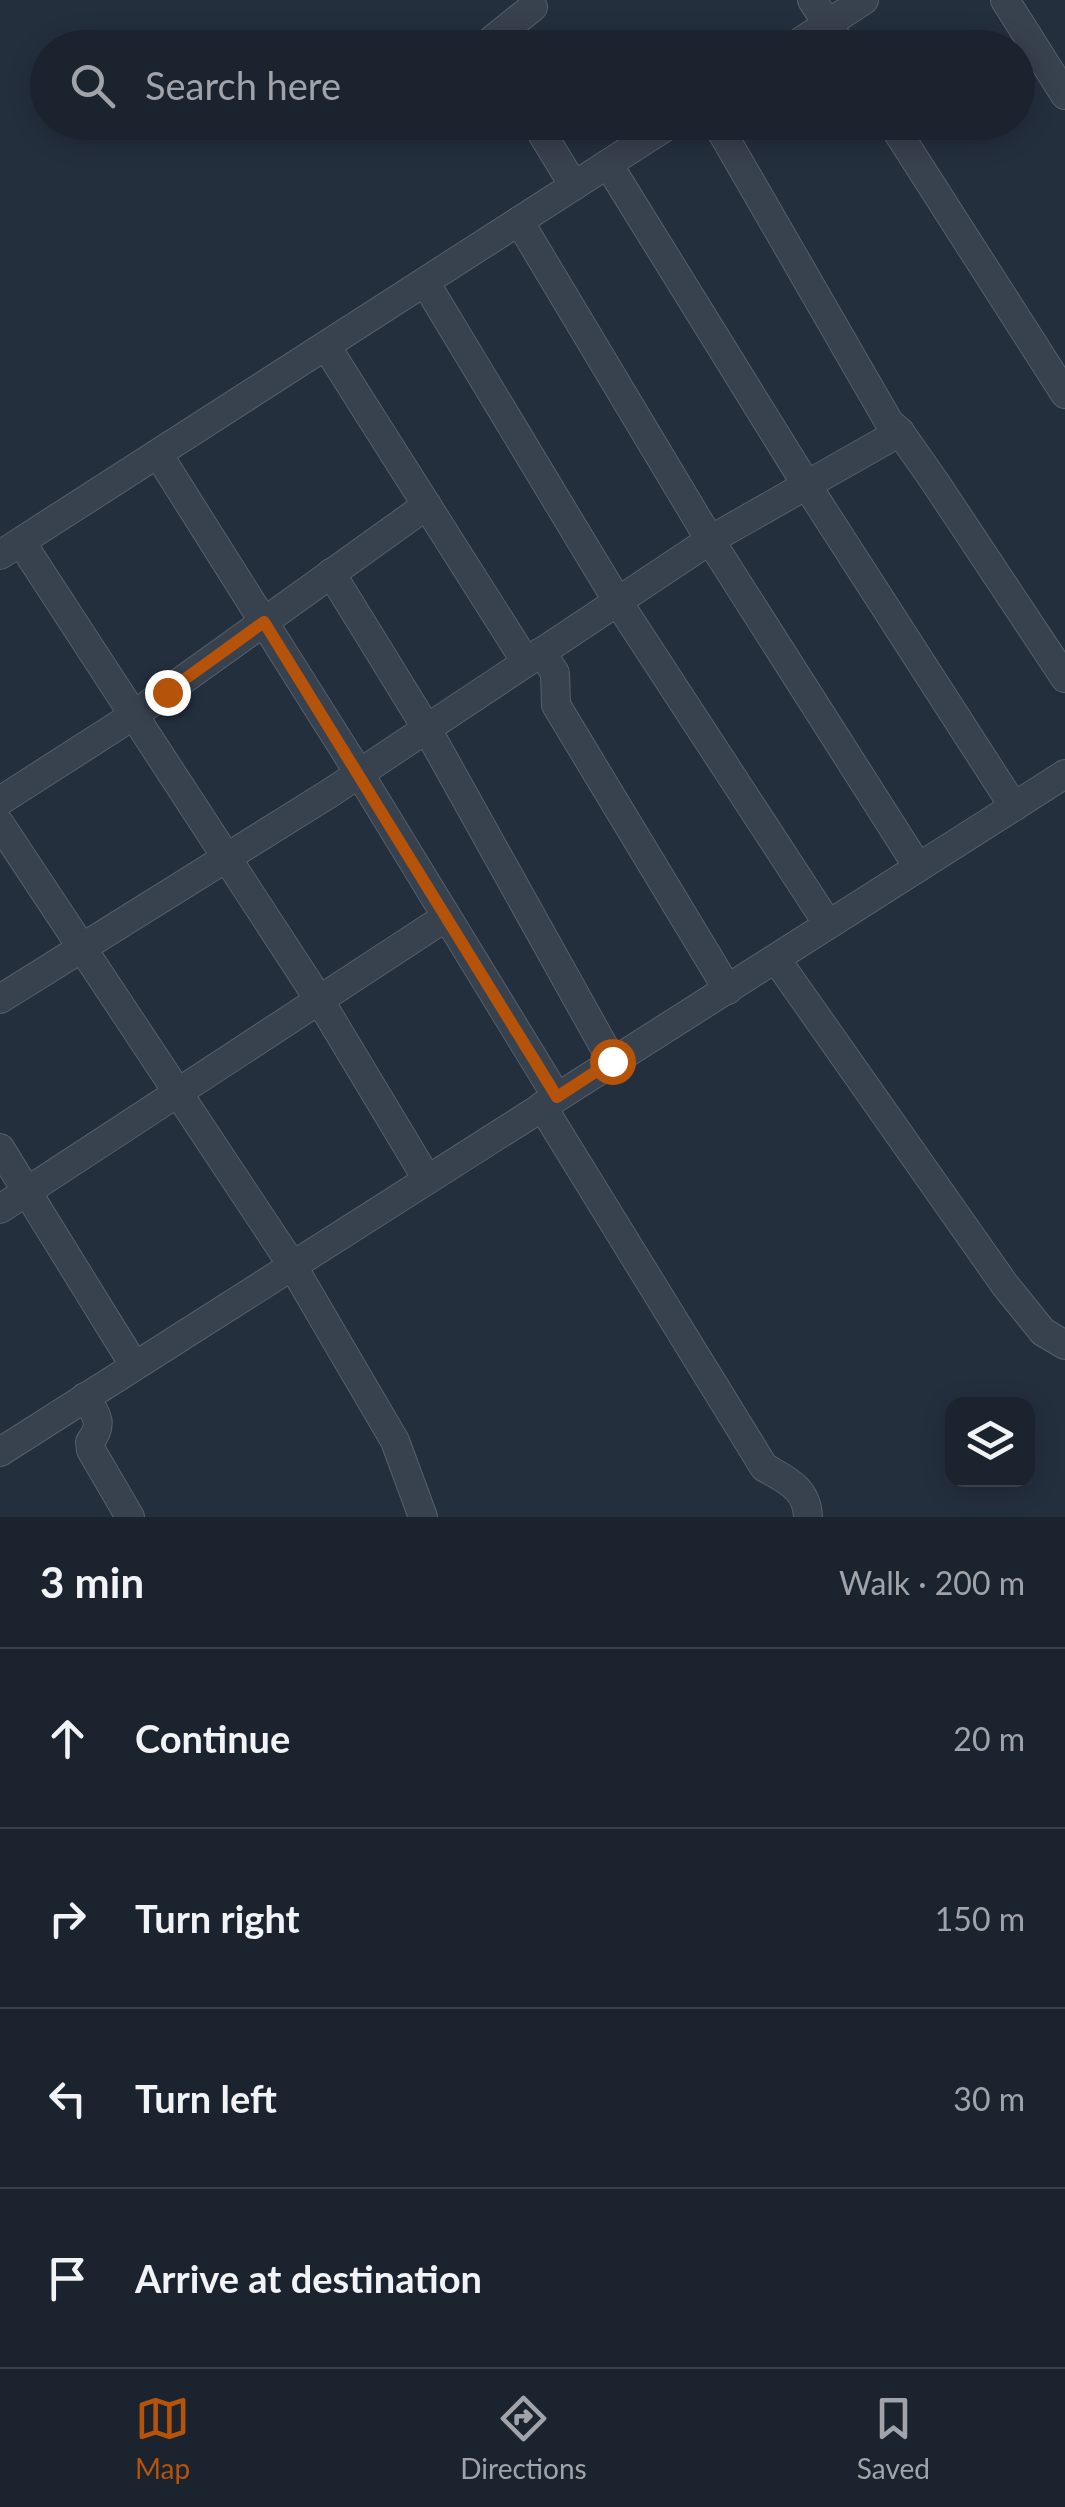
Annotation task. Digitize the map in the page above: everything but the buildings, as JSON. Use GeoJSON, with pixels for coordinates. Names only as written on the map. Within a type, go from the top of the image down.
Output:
{"type":"FeatureCollection","features":[{"type":"Feature","properties":{"kind":"street"},"geometry":{"type":"LineString","coordinates":[[812,0],[831,30]]}},
{"type":"Feature","properties":{"kind":"street"},"geometry":{"type":"LineString","coordinates":[[840,30],[864,0]]}},
{"type":"Feature","properties":{"kind":"street"},"geometry":{"type":"LineString","coordinates":[[1005,0],[1024,30]]}},
{"type":"Feature","properties":{"kind":"street"},"geometry":{"type":"LineString","coordinates":[[504,30],[533,7]]}},
{"type":"Feature","properties":{"kind":"street"},"geometry":{"type":"LineString","coordinates":[[1035,48],[1065,95]]}},
{"type":"Feature","properties":{"kind":"street"},"geometry":{"type":"LineString","coordinates":[[546,140],[574,186]]}},
{"type":"Feature","properties":{"kind":"street"},"geometry":{"type":"LineString","coordinates":[[426,1178],[320,1001],[134,715],[10,548],[645,140]]}},
{"type":"Feature","properties":{"kind":"street"},"geometry":{"type":"LineString","coordinates":[[726,140],[888,422],[900,432],[1065,678]]}},
{"type":"Feature","properties":{"kind":"street"},"geometry":{"type":"LineString","coordinates":[[903,140],[1065,394]]}},
{"type":"Feature","properties":{"kind":"street"},"geometry":{"type":"LineString","coordinates":[[608,164],[806,484],[1014,806]]}},
{"type":"Feature","properties":{"kind":"street"},"geometry":{"type":"LineString","coordinates":[[519,221],[710,540],[918,868]]}},
{"type":"Feature","properties":{"kind":"street"},"geometry":{"type":"LineString","coordinates":[[425,282],[618,602],[828,924]]}},
{"type":"Feature","properties":{"kind":"street"},"geometry":{"type":"LineString","coordinates":[[326,346],[426,505],[534,657],[555,673],[556,705],[728,990]]}},
{"type":"Feature","properties":{"kind":"street"},"geometry":{"type":"LineString","coordinates":[[0,999],[360,773],[710,540],[900,432]]}},
{"type":"Feature","properties":{"kind":"street"},"geometry":{"type":"LineString","coordinates":[[158,454],[360,773],[764,1466],[796,1486],[806,1501],[808,1517]]}},
{"type":"Feature","properties":{"kind":"street"},"geometry":{"type":"LineString","coordinates":[[0,801],[134,715],[426,505]]}},
{"type":"Feature","properties":{"kind":"street"},"geometry":{"type":"LineString","coordinates":[[331,573],[427,728],[612,1061]]}},
{"type":"Feature","properties":{"kind":"street"},"geometry":{"type":"LineString","coordinates":[[0,1452],[1065,774]]}},
{"type":"Feature","properties":{"kind":"street"},"geometry":{"type":"LineString","coordinates":[[0,824],[292,1265],[395,1441],[422,1517]]}},
{"type":"Feature","properties":{"kind":"street"},"geometry":{"type":"LineString","coordinates":[[0,1209],[446,917]]}},
{"type":"Feature","properties":{"kind":"street"},"geometry":{"type":"LineString","coordinates":[[776,959],[1005,1285],[1043,1332],[1065,1345]]}},
{"type":"Feature","properties":{"kind":"street"},"geometry":{"type":"LineString","coordinates":[[0,1148],[134,1366]]}},
{"type":"Feature","properties":{"kind":"street"},"geometry":{"type":"LineString","coordinates":[[85,1397],[99,1419],[100,1429],[90,1442],[91,1450],[130,1517]]}},
{"type":"Feature","properties":{"kind":"route"},"geometry":{"type":"LineString","coordinates":[[167,692],[264,622],[557,1097],[612,1061]]}}]}
